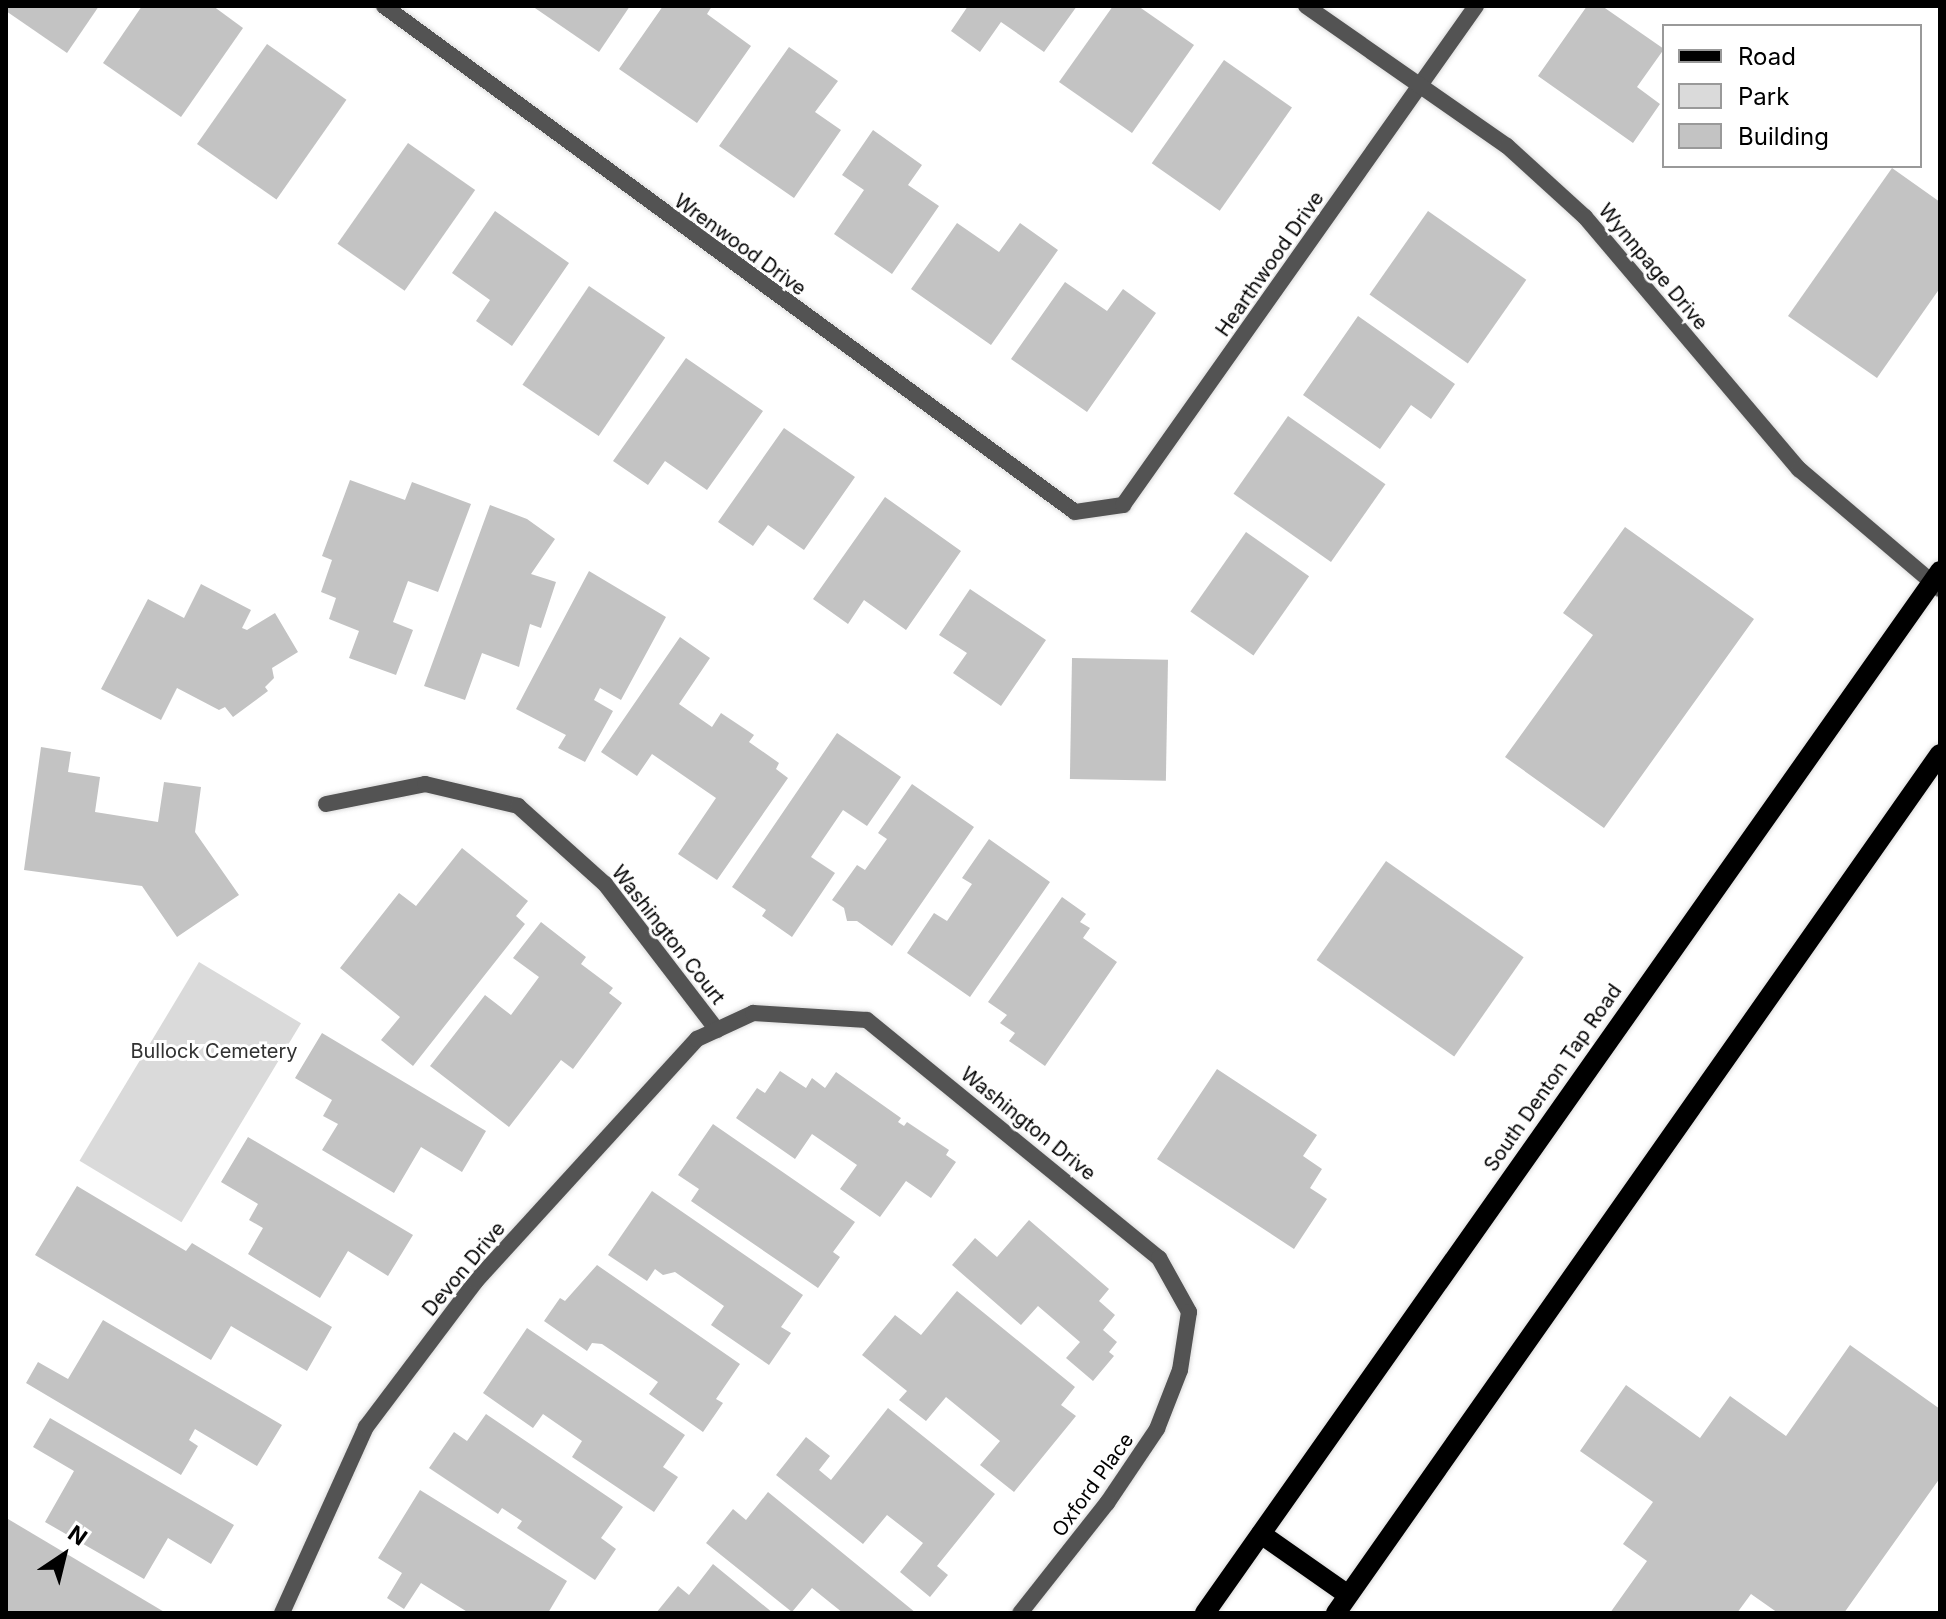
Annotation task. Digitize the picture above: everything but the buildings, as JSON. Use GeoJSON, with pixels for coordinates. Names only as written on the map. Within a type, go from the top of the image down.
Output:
{"type":"FeatureCollection","features":[{"type":"Feature","properties":{"kind":"main road","name":"South Denton Tap Road"},"geometry":{"type":"LineString","coordinates":[[1205,1613],[1937,581]]}},
{"type":"Feature","properties":{"kind":"main road"},"geometry":{"type":"LineString","coordinates":[[1336,1613],[1940,754]]}},
{"type":"Feature","properties":{"kind":"main road"},"geometry":{"type":"LineString","coordinates":[[1261,1534],[1348,1595]]}},
{"type":"Feature","properties":{"kind":"street","name":"Wrenwood Drive"},"geometry":{"type":"LineString","coordinates":[[384,6],[1075,512]]}},
{"type":"Feature","properties":{"kind":"street","name":"Wynnpage Drive"},"geometry":{"type":"LineString","coordinates":[[1306,6],[1423,83],[1507,146],[1585,217],[1799,469],[1937,581]]}},
{"type":"Feature","properties":{"kind":"street","name":"Hearthwood Drive"},"geometry":{"type":"LineString","coordinates":[[1075,512],[1123,505],[1476,6]]}},
{"type":"Feature","properties":{"kind":"street","name":"Washington Court"},"geometry":{"type":"LineString","coordinates":[[326,804],[425,784],[518,806],[605,884],[717,1030]]}},
{"type":"Feature","properties":{"kind":"street","name":"Devon Drive"},"geometry":{"type":"LineString","coordinates":[[282,1613],[366,1427],[476,1281],[697,1039],[753,1013]]}},
{"type":"Feature","properties":{"kind":"street","name":"Washington Drive"},"geometry":{"type":"LineString","coordinates":[[753,1013],[867,1020],[1159,1258],[1189,1312],[1180,1370]]}},
{"type":"Feature","properties":{"kind":"street","name":"Oxford Place"},"geometry":{"type":"LineString","coordinates":[[1020,1613],[1107,1503],[1157,1429],[1180,1370]]}},
{"type":"Feature","properties":{"kind":"green space","name":"Bullock Cemetery"},"geometry":{"type":"Polygon","coordinates":[[[199,962],[301,1023],[182,1222],[80,1161],[199,962]]]}}]}
